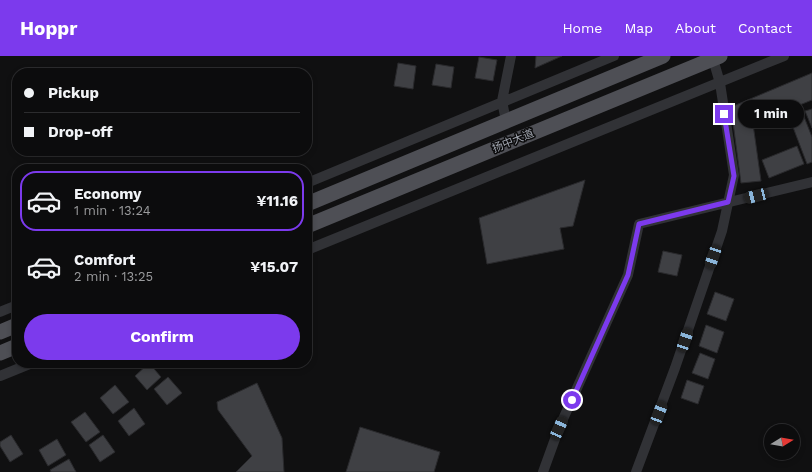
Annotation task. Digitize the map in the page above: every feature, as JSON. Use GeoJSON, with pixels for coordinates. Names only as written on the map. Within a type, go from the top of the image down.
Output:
{"type":"FeatureCollection","features":[{"type":"Feature","properties":{"kind":"main road","name":"扬中大道"},"geometry":{"type":"LineString","coordinates":[[312,202],[663,56]]}},
{"type":"Feature","properties":{"kind":"main road","name":"扬中大道"},"geometry":{"type":"LineString","coordinates":[[312,224],[715,57]]}},
{"type":"Feature","properties":{"kind":"main road"},"geometry":{"type":"LineString","coordinates":[[506,121],[514,141]]}},
{"type":"Feature","properties":{"kind":"main road"},"geometry":{"type":"LineString","coordinates":[[0,332],[12,327]]}},
{"type":"Feature","properties":{"kind":"main road"},"geometry":{"type":"LineString","coordinates":[[0,353],[12,348]]}},
{"type":"Feature","properties":{"kind":"street"},"geometry":{"type":"LineString","coordinates":[[506,121],[502,101],[511,56]]}},
{"type":"Feature","properties":{"kind":"street"},"geometry":{"type":"LineString","coordinates":[[312,181],[502,101],[614,56]]}},
{"type":"Feature","properties":{"kind":"street"},"geometry":{"type":"LineString","coordinates":[[312,248],[784,56]]}},
{"type":"Feature","properties":{"kind":"street"},"geometry":{"type":"LineString","coordinates":[[636,472],[675,368],[722,231],[734,176],[715,57]]}},
{"type":"Feature","properties":{"kind":"street"},"geometry":{"type":"LineString","coordinates":[[543,472],[559,428],[628,275],[639,224],[812,182]]}},
{"type":"Feature","properties":{"kind":"street"},"geometry":{"type":"LineString","coordinates":[[0,312],[12,306]]}},
{"type":"Feature","properties":{"kind":"street"},"geometry":{"type":"LineString","coordinates":[[0,376],[20,368]]}},
{"type":"Feature","properties":{"kind":"building"},"geometry":{"type":"Polygon","coordinates":[[[536,56],[562,56],[535,68],[536,56]]]}},
{"type":"Feature","properties":{"kind":"building"},"geometry":{"type":"Polygon","coordinates":[[[479,57],[497,60],[493,81],[475,78],[479,57]]]}},
{"type":"Feature","properties":{"kind":"building"},"geometry":{"type":"Polygon","coordinates":[[[398,63],[416,66],[413,89],[394,86],[398,63]]]}},
{"type":"Feature","properties":{"kind":"building"},"geometry":{"type":"Polygon","coordinates":[[[436,64],[454,67],[451,88],[432,85],[436,64]]]}},
{"type":"Feature","properties":{"kind":"building"},"geometry":{"type":"Polygon","coordinates":[[[812,73],[812,100],[753,124],[761,181],[741,183],[731,107],[812,73]]]}},
{"type":"Feature","properties":{"kind":"building"},"geometry":{"type":"Polygon","coordinates":[[[801,109],[812,137],[812,162],[807,164],[788,114],[801,109]]]}},
{"type":"Feature","properties":{"kind":"building"},"geometry":{"type":"Polygon","coordinates":[[[812,109],[812,128],[805,111],[812,109]]]}},
{"type":"Feature","properties":{"kind":"building"},"geometry":{"type":"Polygon","coordinates":[[[797,146],[804,164],[769,178],[762,160],[797,146]]]}},
{"type":"Feature","properties":{"kind":"building"},"geometry":{"type":"Polygon","coordinates":[[[585,180],[573,226],[560,228],[564,249],[487,264],[479,218],[585,180]]]}},
{"type":"Feature","properties":{"kind":"building"},"geometry":{"type":"Polygon","coordinates":[[[663,251],[682,255],[677,276],[658,272],[663,251]]]}},
{"type":"Feature","properties":{"kind":"building"},"geometry":{"type":"Polygon","coordinates":[[[715,292],[734,299],[726,321],[707,314],[715,292]]]}},
{"type":"Feature","properties":{"kind":"building"},"geometry":{"type":"Polygon","coordinates":[[[706,325],[724,332],[717,353],[699,346],[706,325]]]}},
{"type":"Feature","properties":{"kind":"building"},"geometry":{"type":"Polygon","coordinates":[[[700,353],[715,359],[708,379],[692,373],[700,353]]]}},
{"type":"Feature","properties":{"kind":"building"},"geometry":{"type":"Polygon","coordinates":[[[144,368],[153,368],[161,377],[147,390],[135,376],[144,368]]]}},
{"type":"Feature","properties":{"kind":"building"},"geometry":{"type":"Polygon","coordinates":[[[168,377],[182,393],[167,405],[154,389],[168,377]]]}},
{"type":"Feature","properties":{"kind":"building"},"geometry":{"type":"Polygon","coordinates":[[[687,380],[704,386],[698,404],[681,398],[687,380]]]}},
{"type":"Feature","properties":{"kind":"building"},"geometry":{"type":"Polygon","coordinates":[[[257,383],[282,438],[284,472],[236,472],[252,456],[218,410],[217,402],[257,383]]]}},
{"type":"Feature","properties":{"kind":"building"},"geometry":{"type":"Polygon","coordinates":[[[115,385],[129,402],[113,414],[100,398],[115,385]]]}},
{"type":"Feature","properties":{"kind":"building"},"geometry":{"type":"Polygon","coordinates":[[[134,408],[145,424],[129,436],[118,421],[134,408]]]}},
{"type":"Feature","properties":{"kind":"building"},"geometry":{"type":"Polygon","coordinates":[[[85,412],[100,432],[86,442],[71,422],[85,412]]]}},
{"type":"Feature","properties":{"kind":"building"},"geometry":{"type":"Polygon","coordinates":[[[360,427],[440,452],[434,472],[346,472],[360,427]]]}},
{"type":"Feature","properties":{"kind":"building"},"geometry":{"type":"Polygon","coordinates":[[[11,435],[23,454],[10,462],[0,446],[0,442],[11,435]]]}},
{"type":"Feature","properties":{"kind":"building"},"geometry":{"type":"Polygon","coordinates":[[[103,435],[115,452],[100,462],[89,445],[103,435]]]}},
{"type":"Feature","properties":{"kind":"building"},"geometry":{"type":"Polygon","coordinates":[[[57,439],[66,455],[48,466],[39,450],[57,439]]]}},
{"type":"Feature","properties":{"kind":"building"},"geometry":{"type":"Polygon","coordinates":[[[69,459],[76,472],[51,472],[50,470],[69,459]]]}},
{"type":"Feature","properties":{"kind":"route"},"geometry":{"type":"LineString","coordinates":[[572,400],[628,275],[639,224],[728,202],[734,176],[724,114]]}}]}
